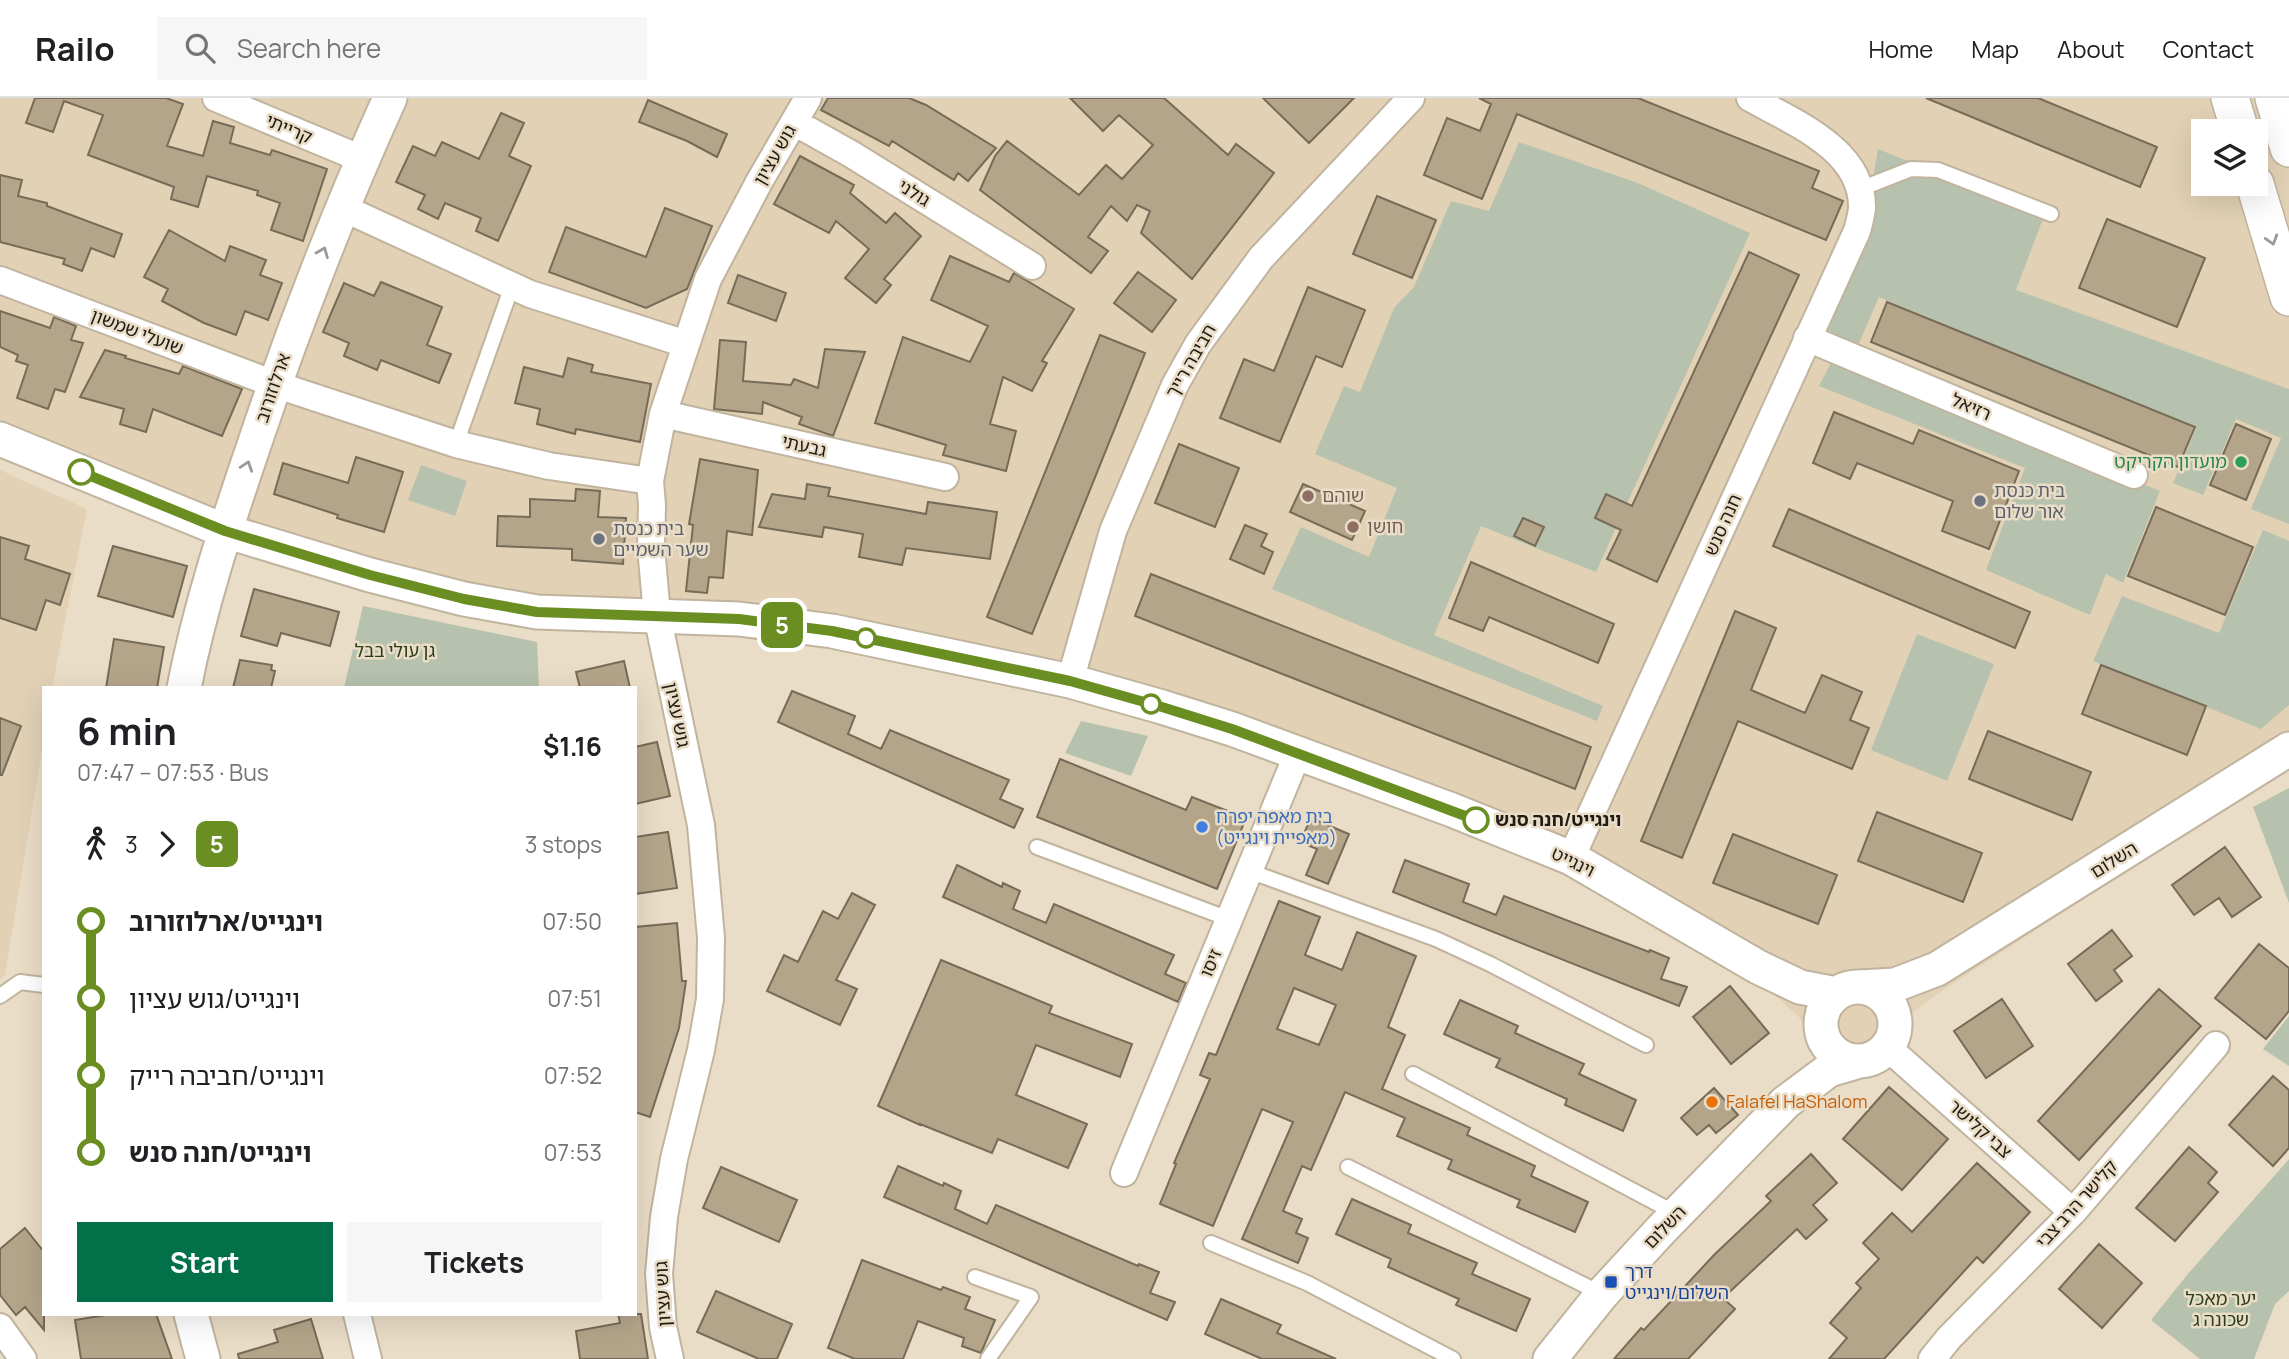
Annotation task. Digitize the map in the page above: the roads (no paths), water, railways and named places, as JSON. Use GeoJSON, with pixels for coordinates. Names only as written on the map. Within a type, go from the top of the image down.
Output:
{"type":"FeatureCollection","features":[{"type":"Feature","properties":{"kind":"main road"},"geometry":{"type":"LineString","coordinates":[[2230,98],[2236,119]]}},
{"type":"Feature","properties":{"kind":"main road"},"geometry":{"type":"LineString","coordinates":[[2274,98],[2289,148]]}},
{"type":"Feature","properties":{"kind":"main road"},"geometry":{"type":"LineString","coordinates":[[2259,196],[2289,297]]}},
{"type":"Feature","properties":{"kind":"street","name":"קרייתי"},"geometry":{"type":"LineString","coordinates":[[216,98],[362,159]]}},
{"type":"Feature","properties":{"kind":"street","name":"ארלוזורוב"},"geometry":{"type":"LineString","coordinates":[[185,686],[225,531],[274,384],[315,271],[390,98]]}},
{"type":"Feature","properties":{"kind":"street","name":"גוש עציון"},"geometry":{"type":"LineString","coordinates":[[670,1359],[663,1327],[659,1275],[664,1217],[674,1159],[701,1050],[710,999],[711,938],[701,824],[657,614],[651,547],[650,481],[663,414],[708,279],[759,182],[808,98]]}},
{"type":"Feature","properties":{"kind":"street","name":"חביבה רייך"},"geometry":{"type":"LineString","coordinates":[[1070,681],[1113,531],[1175,385],[1198,344],[1261,258],[1411,98]]}},
{"type":"Feature","properties":{"kind":"street"},"geometry":{"type":"LineString","coordinates":[[1751,98],[1822,139],[1847,165],[1860,188]]}},
{"type":"Feature","properties":{"kind":"street","name":"גולני"},"geometry":{"type":"LineString","coordinates":[[794,122],[851,154],[1032,266]]}},
{"type":"Feature","properties":{"kind":"street","name":"חנה סנש"},"geometry":{"type":"LineString","coordinates":[[1571,858],[1857,231],[1862,210],[1860,188]]}},
{"type":"Feature","properties":{"kind":"street"},"geometry":{"type":"LineString","coordinates":[[341,207],[512,286],[686,344]]}},
{"type":"Feature","properties":{"kind":"street","name":"שועלי שמשון"},"geometry":{"type":"LineString","coordinates":[[0,280],[274,384],[456,444],[549,466],[650,481]]}},
{"type":"Feature","properties":{"kind":"street","name":"רזיאל"},"geometry":{"type":"LineString","coordinates":[[1807,338],[2134,475]]}},
{"type":"Feature","properties":{"kind":"street","name":"גבעתי"},"geometry":{"type":"LineString","coordinates":[[663,414],[945,477]]}},
{"type":"Feature","properties":{"kind":"street","name":"וינגייט"},"geometry":{"type":"LineString","coordinates":[[0,439],[225,531],[370,575],[464,599],[537,612],[657,614],[739,619],[832,631],[1070,681],[1162,707],[1298,753],[1571,858],[1758,967],[1800,987],[1848,991]]}},
{"type":"Feature","properties":{"kind":"street","name":"השלום"},"geometry":{"type":"LineString","coordinates":[[1848,991],[1895,985],[1937,969],[2289,749]]}},
{"type":"Feature","properties":{"kind":"street","name":"זיסו"},"geometry":{"type":"LineString","coordinates":[[1124,1173],[1298,753]]}},
{"type":"Feature","properties":{"kind":"street","name":"וינגייט"},"geometry":{"type":"LineString","coordinates":[[1758,967],[1801,1003],[1822,1029]]}},
{"type":"Feature","properties":{"kind":"street","name":"השלום"},"geometry":{"type":"LineString","coordinates":[[1786,1102],[1829,1070],[1881,1043],[1916,992],[1937,969]]}},
{"type":"Feature","properties":{"kind":"street"},"geometry":{"type":"LineString","coordinates":[[1871,989],[1888,1002],[1881,1043],[1848,1059],[1837,1054],[1828,1045],[1822,1029],[1828,1003],[1848,991],[1871,989]]}},
{"type":"Feature","properties":{"kind":"street","name":"השלום"},"geometry":{"type":"LineString","coordinates":[[1550,1359],[1602,1294],[1786,1102],[1802,1080],[1822,1029]]}},
{"type":"Feature","properties":{"kind":"street","name":"צבי קלישר"},"geometry":{"type":"LineString","coordinates":[[1881,1043],[2073,1212]]}},
{"type":"Feature","properties":{"kind":"street","name":"קלישר הרב צבי"},"geometry":{"type":"LineString","coordinates":[[1932,1359],[1949,1338],[2073,1212],[2216,1045]]}},
{"type":"Feature","properties":{"kind":"street"},"geometry":{"type":"LineString","coordinates":[[191,1316],[202,1359]]}},
{"type":"Feature","properties":{"kind":"street"},"geometry":{"type":"LineString","coordinates":[[357,1316],[368,1359]]}},
{"type":"Feature","properties":{"kind":"street"},"geometry":{"type":"LineString","coordinates":[[0,1327],[23,1359]]}},
{"type":"Feature","properties":{"kind":"lane"},"geometry":{"type":"LineString","coordinates":[[1860,188],[1911,169],[1938,170],[2051,214]]}},
{"type":"Feature","properties":{"kind":"lane"},"geometry":{"type":"LineString","coordinates":[[456,444],[512,286]]}},
{"type":"Feature","properties":{"kind":"lane"},"geometry":{"type":"LineString","coordinates":[[1037,847],[1229,919]]}},
{"type":"Feature","properties":{"kind":"lane"},"geometry":{"type":"LineString","coordinates":[[1249,871],[1436,939],[1646,1045]]}},
{"type":"Feature","properties":{"kind":"lane"},"geometry":{"type":"LineString","coordinates":[[0,996],[20,982],[42,985]]}},
{"type":"Feature","properties":{"kind":"lane"},"geometry":{"type":"LineString","coordinates":[[1413,1074],[1677,1214]]}},
{"type":"Feature","properties":{"kind":"lane"},"geometry":{"type":"LineString","coordinates":[[1348,1167],[1602,1294]]}},
{"type":"Feature","properties":{"kind":"lane"},"geometry":{"type":"LineString","coordinates":[[1211,1243],[1319,1289],[1452,1359]]}},
{"type":"Feature","properties":{"kind":"lane"},"geometry":{"type":"LineString","coordinates":[[975,1277],[1031,1297],[988,1359]]}},
{"type":"Feature","properties":{"kind":"place","name":"מועדון הקריקט"},"geometry":{"type":"Point","coordinates":[2241,462]}},
{"type":"Feature","properties":{"kind":"place","name":"שוהם"},"geometry":{"type":"Point","coordinates":[1308,496]}},
{"type":"Feature","properties":{"kind":"place","name":"בית כנסת אור שלום"},"geometry":{"type":"Point","coordinates":[1980,501]}},
{"type":"Feature","properties":{"kind":"place","name":"חושן"},"geometry":{"type":"Point","coordinates":[1353,527]}},
{"type":"Feature","properties":{"kind":"place","name":"בית כנסת שער השמיים"},"geometry":{"type":"Point","coordinates":[599,539]}},
{"type":"Feature","properties":{"kind":"place","name":"וינגייט/חנה סנש"},"geometry":{"type":"Point","coordinates":[1476,820]}},
{"type":"Feature","properties":{"kind":"place","name":"בית מאפה יפרח (מאפיית וינגייט)"},"geometry":{"type":"Point","coordinates":[1202,827]}},
{"type":"Feature","properties":{"kind":"place","name":"Falafel HaShalom"},"geometry":{"type":"Point","coordinates":[1712,1102]}},
{"type":"Feature","properties":{"kind":"place","name":"דרך השלום/וינגייט"},"geometry":{"type":"Point","coordinates":[1611,1282]}},
{"type":"Feature","properties":{"kind":"park label","name":"גן עולי בבל"},"geometry":{"type":"Point","coordinates":[395,651]}},
{"type":"Feature","properties":{"kind":"park label","name":"יער מאכל שכונה ג"},"geometry":{"type":"Point","coordinates":[2221,1309]}}]}
